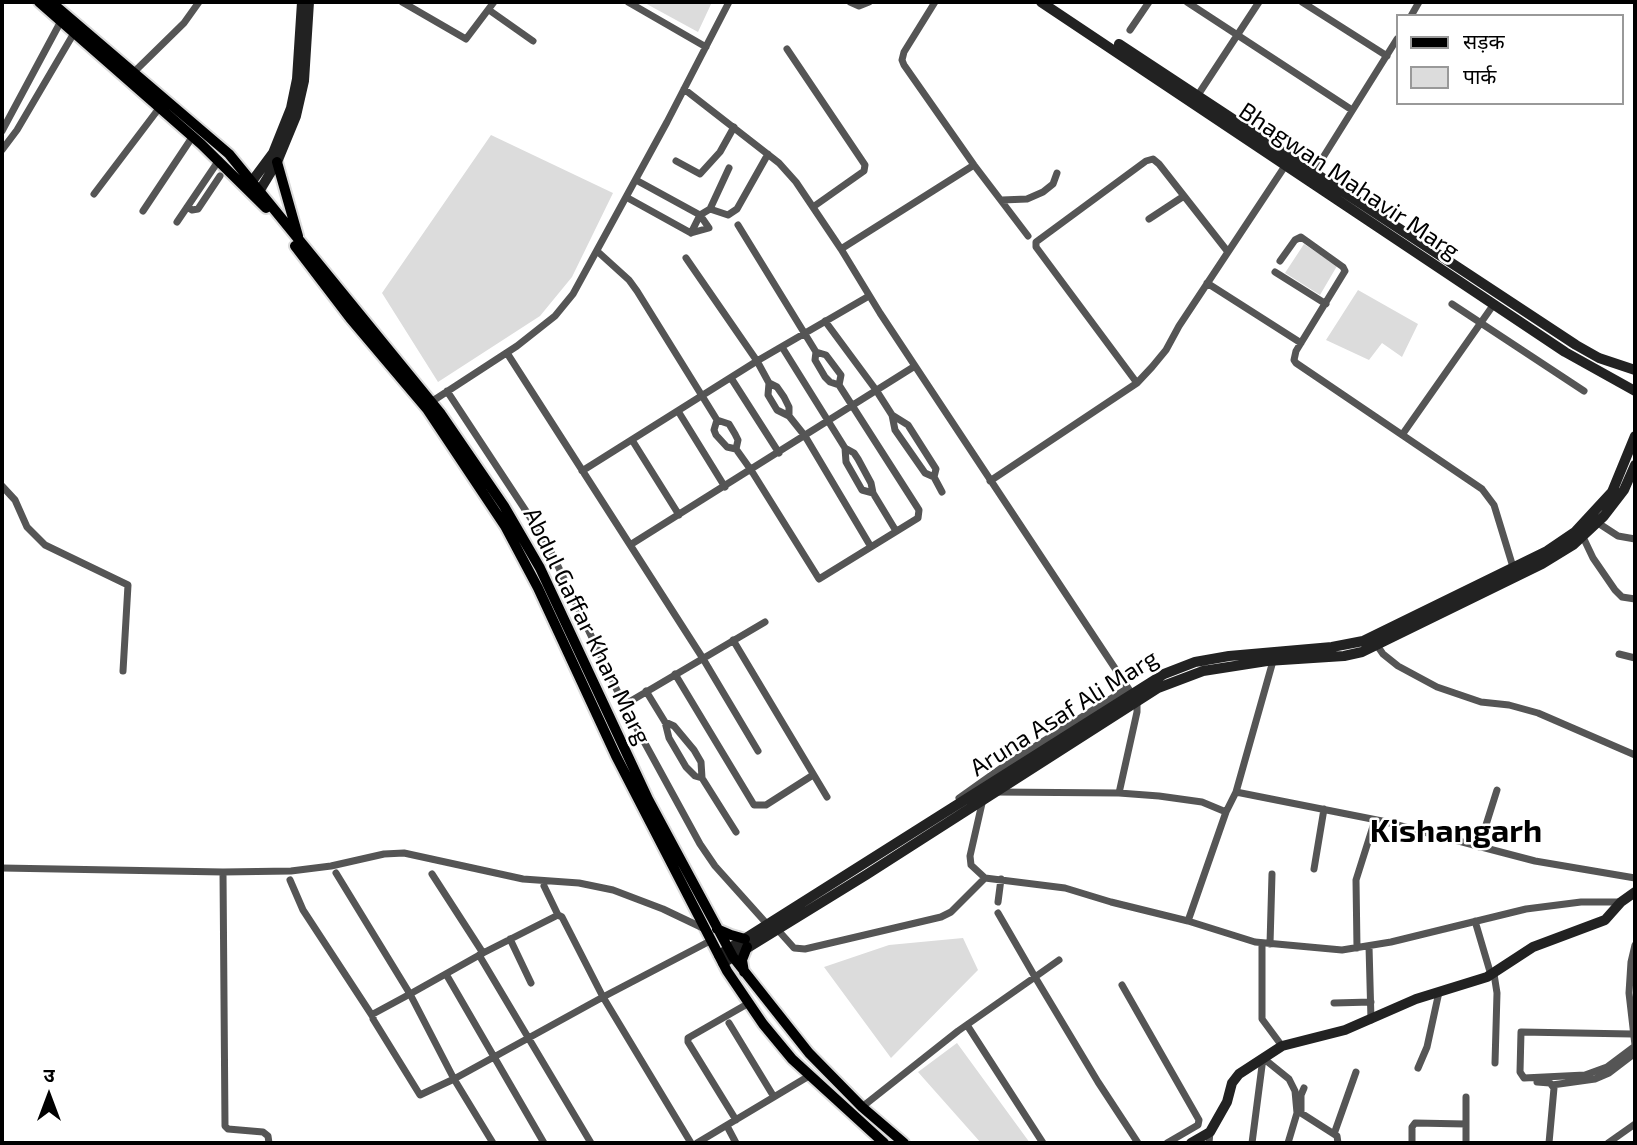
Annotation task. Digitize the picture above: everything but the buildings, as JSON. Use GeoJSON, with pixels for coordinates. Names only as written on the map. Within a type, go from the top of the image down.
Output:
{"type":"FeatureCollection","features":[{"type":"Feature","properties":{"kind":"main road","name":"Abdul Gaffar Khan Marg"},"geometry":{"type":"LineString","coordinates":[[39,2],[254,188],[431,401],[496,494],[540,568],[712,934]]}},
{"type":"Feature","properties":{"kind":"main road","name":"Abdul Gaffar Khan Marg"},"geometry":{"type":"LineString","coordinates":[[51,2],[223,147],[324,286],[427,409],[505,526],[538,588],[616,756],[712,934]]}},
{"type":"Feature","properties":{"kind":"main road"},"geometry":{"type":"LineString","coordinates":[[254,188],[273,153],[291,108],[297,79],[302,2]]}},
{"type":"Feature","properties":{"kind":"main road"},"geometry":{"type":"LineString","coordinates":[[254,188],[278,162],[292,131],[303,90],[309,2]]}},
{"type":"Feature","properties":{"kind":"main road","name":"Bhagwan Mahavir Marg"},"geometry":{"type":"LineString","coordinates":[[1041,2],[1196,99]]}},
{"type":"Feature","properties":{"kind":"main road","name":"Bhagwan Mahavir Marg"},"geometry":{"type":"LineString","coordinates":[[1053,2],[1462,277],[1592,355],[1635,370]]}},
{"type":"Feature","properties":{"kind":"main road"},"geometry":{"type":"LineString","coordinates":[[278,162],[300,241]]}},
{"type":"Feature","properties":{"kind":"main road","name":"Bhagwan Mahavir Marg"},"geometry":{"type":"LineString","coordinates":[[1462,277],[1494,304],[1564,352],[1635,391]]}},
{"type":"Feature","properties":{"kind":"main road","name":"Aruna Asaf Ali Marg"},"geometry":{"type":"LineString","coordinates":[[726,959],[767,924],[1164,674],[1195,662],[1230,656],[1375,642],[1547,551],[1575,532],[1599,509],[1625,490],[1635,436]]}},
{"type":"Feature","properties":{"kind":"main road","name":"Aruna Asaf Ali Marg"},"geometry":{"type":"LineString","coordinates":[[746,943],[777,929],[866,875],[993,792],[1132,695],[1215,669],[1273,661],[1344,656],[1542,565],[1583,537],[1598,523],[1625,490],[1635,465]]}},
{"type":"Feature","properties":{"kind":"main road"},"geometry":{"type":"LineString","coordinates":[[1191,1143],[1210,1132],[1227,1102],[1232,1083],[1239,1074],[1282,1046],[1345,1030],[1439,992],[1479,981],[1533,947],[1601,922],[1635,892]]}},
{"type":"Feature","properties":{"kind":"main road"},"geometry":{"type":"LineString","coordinates":[[712,934],[746,943],[742,964],[747,977]]}},
{"type":"Feature","properties":{"kind":"main road"},"geometry":{"type":"LineString","coordinates":[[712,934],[749,1003],[774,1038],[809,1076],[884,1143]]}},
{"type":"Feature","properties":{"kind":"main road"},"geometry":{"type":"LineString","coordinates":[[726,959],[747,977],[809,1053],[862,1107],[904,1143]]}},
{"type":"Feature","properties":{"kind":"street"},"geometry":{"type":"LineString","coordinates":[[133,73],[184,23],[199,2]]}},
{"type":"Feature","properties":{"kind":"street"},"geometry":{"type":"LineString","coordinates":[[402,2],[466,39],[494,2]]}},
{"type":"Feature","properties":{"kind":"street"},"geometry":{"type":"LineString","coordinates":[[628,2],[705,47]]}},
{"type":"Feature","properties":{"kind":"street"},"geometry":{"type":"LineString","coordinates":[[431,401],[507,353],[565,305],[636,180],[729,2]]}},
{"type":"Feature","properties":{"kind":"street"},"geometry":{"type":"LineString","coordinates":[[850,2],[859,6],[869,2]]}},
{"type":"Feature","properties":{"kind":"street"},"geometry":{"type":"LineString","coordinates":[[935,2],[904,52],[902,60],[974,165],[1028,236]]}},
{"type":"Feature","properties":{"kind":"street"},"geometry":{"type":"LineString","coordinates":[[1130,30],[1149,2]]}},
{"type":"Feature","properties":{"kind":"street"},"geometry":{"type":"LineString","coordinates":[[1187,2],[1352,110]]}},
{"type":"Feature","properties":{"kind":"street"},"geometry":{"type":"LineString","coordinates":[[1196,99],[1259,2]]}},
{"type":"Feature","properties":{"kind":"street"},"geometry":{"type":"LineString","coordinates":[[1302,2],[1387,56]]}},
{"type":"Feature","properties":{"kind":"street"},"geometry":{"type":"LineString","coordinates":[[489,10],[533,41]]}},
{"type":"Feature","properties":{"kind":"street"},"geometry":{"type":"LineString","coordinates":[[2,131],[5,120],[61,21]]}},
{"type":"Feature","properties":{"kind":"street"},"geometry":{"type":"LineString","coordinates":[[2,150],[17,130],[74,33]]}},
{"type":"Feature","properties":{"kind":"street"},"geometry":{"type":"LineString","coordinates":[[1312,177],[1396,41]]}},
{"type":"Feature","properties":{"kind":"street"},"geometry":{"type":"LineString","coordinates":[[787,49],[865,165],[864,171],[813,206]]}},
{"type":"Feature","properties":{"kind":"street"},"geometry":{"type":"LineString","coordinates":[[684,89],[789,172],[1132,695],[1137,712],[1119,793]]}},
{"type":"Feature","properties":{"kind":"street"},"geometry":{"type":"LineString","coordinates":[[94,194],[160,107]]}},
{"type":"Feature","properties":{"kind":"street"},"geometry":{"type":"LineString","coordinates":[[676,161],[700,174],[720,152],[734,127]]}},
{"type":"Feature","properties":{"kind":"street"},"geometry":{"type":"LineString","coordinates":[[143,211],[193,136]]}},
{"type":"Feature","properties":{"kind":"street"},"geometry":{"type":"LineString","coordinates":[[710,209],[728,215],[737,209],[768,154]]}},
{"type":"Feature","properties":{"kind":"street"},"geometry":{"type":"LineString","coordinates":[[177,222],[219,160]]}},
{"type":"Feature","properties":{"kind":"street"},"geometry":{"type":"LineString","coordinates":[[1137,383],[1035,243],[1150,160],[1159,163],[1228,252]]}},
{"type":"Feature","properties":{"kind":"street"},"geometry":{"type":"LineString","coordinates":[[990,481],[1137,383],[1166,350],[1288,161]]}},
{"type":"Feature","properties":{"kind":"street"},"geometry":{"type":"LineString","coordinates":[[841,249],[974,165]]}},
{"type":"Feature","properties":{"kind":"street"},"geometry":{"type":"LineString","coordinates":[[691,233],[700,215],[710,209],[729,168]]}},
{"type":"Feature","properties":{"kind":"street"},"geometry":{"type":"LineString","coordinates":[[1002,200],[1027,199],[1042,192],[1053,184],[1057,173]]}},
{"type":"Feature","properties":{"kind":"street"},"geometry":{"type":"LineString","coordinates":[[187,207],[198,209],[220,176]]}},
{"type":"Feature","properties":{"kind":"street"},"geometry":{"type":"LineString","coordinates":[[626,197],[691,233],[709,228],[700,215],[636,180]]}},
{"type":"Feature","properties":{"kind":"street"},"geometry":{"type":"LineString","coordinates":[[1149,219],[1184,195]]}},
{"type":"Feature","properties":{"kind":"street"},"geometry":{"type":"LineString","coordinates":[[717,420],[714,430],[716,435],[727,447],[736,449],[819,579],[918,518],[920,512],[839,385],[828,380],[815,360],[816,352],[738,225]]}},
{"type":"Feature","properties":{"kind":"street"},"geometry":{"type":"LineString","coordinates":[[1280,261],[1299,237],[1345,271],[1294,355],[1296,363],[1482,489],[1491,498],[1513,567]]}},
{"type":"Feature","properties":{"kind":"street"},"geometry":{"type":"LineString","coordinates":[[597,251],[629,280],[637,291],[717,420],[729,424],[738,440],[736,449]]}},
{"type":"Feature","properties":{"kind":"street"},"geometry":{"type":"LineString","coordinates":[[686,258],[757,361],[769,383],[768,395],[777,411],[789,416],[805,436],[871,547]]}},
{"type":"Feature","properties":{"kind":"street"},"geometry":{"type":"LineString","coordinates":[[1275,272],[1326,304]]}},
{"type":"Feature","properties":{"kind":"street"},"geometry":{"type":"LineString","coordinates":[[1207,283],[1301,342]]}},
{"type":"Feature","properties":{"kind":"street"},"geometry":{"type":"LineString","coordinates":[[582,471],[757,361],[869,296]]}},
{"type":"Feature","properties":{"kind":"street"},"geometry":{"type":"LineString","coordinates":[[1452,304],[1584,391]]}},
{"type":"Feature","properties":{"kind":"street"},"geometry":{"type":"LineString","coordinates":[[1402,435],[1494,304]]}},
{"type":"Feature","properties":{"kind":"street"},"geometry":{"type":"LineString","coordinates":[[825,321],[876,390],[892,415],[895,430],[925,473],[934,477],[942,492]]}},
{"type":"Feature","properties":{"kind":"street"},"geometry":{"type":"LineString","coordinates":[[782,347],[845,449],[846,462],[862,490],[873,494]]}},
{"type":"Feature","properties":{"kind":"street"},"geometry":{"type":"LineString","coordinates":[[816,352],[824,354],[841,374],[839,385]]}},
{"type":"Feature","properties":{"kind":"street"},"geometry":{"type":"LineString","coordinates":[[507,353],[702,657],[758,751]]}},
{"type":"Feature","properties":{"kind":"street"},"geometry":{"type":"LineString","coordinates":[[630,545],[915,366]]}},
{"type":"Feature","properties":{"kind":"street"},"geometry":{"type":"LineString","coordinates":[[731,378],[779,453]]}},
{"type":"Feature","properties":{"kind":"street"},"geometry":{"type":"LineString","coordinates":[[769,383],[777,387],[785,397],[789,416]]}},
{"type":"Feature","properties":{"kind":"street"},"geometry":{"type":"LineString","coordinates":[[447,391],[547,543],[624,705],[700,844],[715,866],[767,924]]}},
{"type":"Feature","properties":{"kind":"street"},"geometry":{"type":"LineString","coordinates":[[678,411],[725,487]]}},
{"type":"Feature","properties":{"kind":"street"},"geometry":{"type":"LineString","coordinates":[[892,415],[908,425],[936,469],[934,477]]}},
{"type":"Feature","properties":{"kind":"street"},"geometry":{"type":"LineString","coordinates":[[632,440],[679,515]]}},
{"type":"Feature","properties":{"kind":"street"},"geometry":{"type":"LineString","coordinates":[[845,449],[854,453],[858,459],[871,483],[873,494],[896,531]]}},
{"type":"Feature","properties":{"kind":"street"},"geometry":{"type":"LineString","coordinates":[[2,486],[15,500],[27,527],[45,545],[128,585],[123,671]]}},
{"type":"Feature","properties":{"kind":"street"},"geometry":{"type":"LineString","coordinates":[[1598,523],[1618,536],[1635,540]]}},
{"type":"Feature","properties":{"kind":"street"},"geometry":{"type":"LineString","coordinates":[[1583,537],[1593,558],[1615,590],[1622,597],[1635,599]]}},
{"type":"Feature","properties":{"kind":"street"},"geometry":{"type":"LineString","coordinates":[[624,705],[765,622]]}},
{"type":"Feature","properties":{"kind":"street"},"geometry":{"type":"LineString","coordinates":[[733,640],[827,797]]}},
{"type":"Feature","properties":{"kind":"street"},"geometry":{"type":"LineString","coordinates":[[1375,642],[1398,666],[1437,687],[1464,698],[1538,713],[1635,755]]}},
{"type":"Feature","properties":{"kind":"street"},"geometry":{"type":"LineString","coordinates":[[1619,654],[1635,658]]}},
{"type":"Feature","properties":{"kind":"street"},"geometry":{"type":"LineString","coordinates":[[1188,921],[1226,812],[1236,792],[1273,661]]}},
{"type":"Feature","properties":{"kind":"street"},"geometry":{"type":"LineString","coordinates":[[675,674],[754,805],[766,805],[813,775]]}},
{"type":"Feature","properties":{"kind":"street"},"geometry":{"type":"LineString","coordinates":[[646,691],[665,722],[669,738],[686,767],[695,776],[702,778]]}},
{"type":"Feature","properties":{"kind":"street"},"geometry":{"type":"LineString","coordinates":[[858,862],[923,822],[1004,766],[1132,695]]}},
{"type":"Feature","properties":{"kind":"street"},"geometry":{"type":"LineString","coordinates":[[665,722],[674,726],[694,750],[701,762],[702,778],[736,832]]}},
{"type":"Feature","properties":{"kind":"street"},"geometry":{"type":"LineString","coordinates":[[1479,847],[1497,790]]}},
{"type":"Feature","properties":{"kind":"street"},"geometry":{"type":"LineString","coordinates":[[993,792],[1119,793],[1185,799],[1207,803],[1226,812]]}},
{"type":"Feature","properties":{"kind":"street"},"geometry":{"type":"LineString","coordinates":[[1236,792],[1376,820],[1535,861],[1635,878]]}},
{"type":"Feature","properties":{"kind":"street"},"geometry":{"type":"LineString","coordinates":[[983,798],[970,856],[971,865],[985,878],[1057,886],[1266,944],[1342,950],[1526,909],[1561,903],[1621,902]]}},
{"type":"Feature","properties":{"kind":"street"},"geometry":{"type":"LineString","coordinates":[[1314,869],[1324,809]]}},
{"type":"Feature","properties":{"kind":"street"},"geometry":{"type":"LineString","coordinates":[[1357,948],[1356,880],[1376,820]]}},
{"type":"Feature","properties":{"kind":"street"},"geometry":{"type":"LineString","coordinates":[[2,868],[223,872],[301,870],[384,853],[413,854],[523,879],[579,883],[613,890],[663,909],[712,934],[685,954],[420,1095],[303,910],[290,880]]}},
{"type":"Feature","properties":{"kind":"street"},"geometry":{"type":"LineString","coordinates":[[223,872],[225,1125],[228,1129],[263,1132],[268,1136],[269,1143]]}},
{"type":"Feature","properties":{"kind":"street"},"geometry":{"type":"LineString","coordinates":[[336,873],[410,993],[454,1079],[492,1143]]}},
{"type":"Feature","properties":{"kind":"street"},"geometry":{"type":"LineString","coordinates":[[432,874],[591,1143]]}},
{"type":"Feature","properties":{"kind":"street"},"geometry":{"type":"LineString","coordinates":[[1272,874],[1262,1019],[1282,1046]]}},
{"type":"Feature","properties":{"kind":"street"},"geometry":{"type":"LineString","coordinates":[[777,929],[794,948],[805,949],[941,917],[951,912],[985,878]]}},
{"type":"Feature","properties":{"kind":"street"},"geometry":{"type":"LineString","coordinates":[[998,902],[1001,879]]}},
{"type":"Feature","properties":{"kind":"street"},"geometry":{"type":"LineString","coordinates":[[544,886],[603,997],[691,1143]]}},
{"type":"Feature","properties":{"kind":"street"},"geometry":{"type":"LineString","coordinates":[[998,913],[1100,1086],[1138,1143]]}},
{"type":"Feature","properties":{"kind":"street"},"geometry":{"type":"LineString","coordinates":[[373,1017],[375,1013],[410,993],[558,915]]}},
{"type":"Feature","properties":{"kind":"street"},"geometry":{"type":"LineString","coordinates":[[1475,921],[1497,993],[1495,1063]]}},
{"type":"Feature","properties":{"kind":"street"},"geometry":{"type":"LineString","coordinates":[[510,939],[531,983]]}},
{"type":"Feature","properties":{"kind":"street"},"geometry":{"type":"LineString","coordinates":[[1632,1034],[1521,1032],[1521,1076],[1585,1075],[1607,1067],[1635,1046],[1629,975],[1635,945]]}},
{"type":"Feature","properties":{"kind":"street"},"geometry":{"type":"LineString","coordinates":[[1369,946],[1371,1020]]}},
{"type":"Feature","properties":{"kind":"street"},"geometry":{"type":"LineString","coordinates":[[862,1107],[926,1055],[1059,960]]}},
{"type":"Feature","properties":{"kind":"street"},"geometry":{"type":"LineString","coordinates":[[446,974],[544,1143]]}},
{"type":"Feature","properties":{"kind":"street"},"geometry":{"type":"LineString","coordinates":[[1124,988],[1200,1122],[1167,1143]]}},
{"type":"Feature","properties":{"kind":"street"},"geometry":{"type":"LineString","coordinates":[[1418,1068],[1430,1037],[1439,992]]}},
{"type":"Feature","properties":{"kind":"street"},"geometry":{"type":"LineString","coordinates":[[1334,1003],[1371,1002]]}},
{"type":"Feature","properties":{"kind":"street"},"geometry":{"type":"LineString","coordinates":[[736,1120],[688,1038],[749,1003]]}},
{"type":"Feature","properties":{"kind":"street"},"geometry":{"type":"LineString","coordinates":[[729,1023],[774,1097]]}},
{"type":"Feature","properties":{"kind":"street"},"geometry":{"type":"LineString","coordinates":[[967,1025],[1043,1143]]}},
{"type":"Feature","properties":{"kind":"street"},"geometry":{"type":"LineString","coordinates":[[1526,1083],[1545,1082],[1552,1085],[1582,1082],[1609,1073],[1635,1053]]}},
{"type":"Feature","properties":{"kind":"street"},"geometry":{"type":"LineString","coordinates":[[1252,1143],[1263,1058]]}},
{"type":"Feature","properties":{"kind":"street"},"geometry":{"type":"LineString","coordinates":[[1263,1058],[1289,1079],[1295,1091],[1297,1113],[1288,1143]]}},
{"type":"Feature","properties":{"kind":"street"},"geometry":{"type":"LineString","coordinates":[[1334,1134],[1356,1072]]}},
{"type":"Feature","properties":{"kind":"street"},"geometry":{"type":"LineString","coordinates":[[697,1143],[809,1076]]}},
{"type":"Feature","properties":{"kind":"street"},"geometry":{"type":"LineString","coordinates":[[1549,1143],[1554,1088],[1552,1085]]}},
{"type":"Feature","properties":{"kind":"street"},"geometry":{"type":"LineString","coordinates":[[1304,1088],[1301,1095],[1301,1113],[1338,1136],[1338,1143]]}},
{"type":"Feature","properties":{"kind":"street"},"geometry":{"type":"LineString","coordinates":[[1466,1097],[1466,1143]]}},
{"type":"Feature","properties":{"kind":"street"},"geometry":{"type":"LineString","coordinates":[[1412,1143],[1412,1127],[1415,1123],[1466,1124]]}},
{"type":"Feature","properties":{"kind":"street"},"geometry":{"type":"LineString","coordinates":[[1608,1143],[1635,1124]]}},
{"type":"Feature","properties":{"kind":"street"},"geometry":{"type":"LineString","coordinates":[[727,1126],[736,1143]]}},
{"type":"Feature","properties":{"kind":"street"},"geometry":{"type":"LineString","coordinates":[[1209,1143],[1210,1132]]}},
{"type":"Feature","properties":{"kind":"green space"},"geometry":{"type":"Polygon","coordinates":[[[643,2],[712,2],[698,32],[643,2]]]}},
{"type":"Feature","properties":{"kind":"green space"},"geometry":{"type":"Polygon","coordinates":[[[491,135],[613,193],[572,277],[540,316],[438,382],[382,293],[491,135]]]}},
{"type":"Feature","properties":{"kind":"green space"},"geometry":{"type":"Polygon","coordinates":[[[1304,244],[1337,266],[1320,295],[1285,273],[1304,244]]]}},
{"type":"Feature","properties":{"kind":"green space"},"geometry":{"type":"Polygon","coordinates":[[[1358,290],[1418,324],[1402,357],[1382,343],[1369,360],[1326,340],[1358,290]]]}},
{"type":"Feature","properties":{"kind":"green space"},"geometry":{"type":"Polygon","coordinates":[[[963,938],[978,970],[891,1058],[824,967],[889,945],[963,938]]]}},
{"type":"Feature","properties":{"kind":"green space"},"geometry":{"type":"Polygon","coordinates":[[[957,1043],[1030,1143],[981,1143],[918,1072],[957,1043]]]}},
{"type":"Feature","properties":{"kind":"district","name":"Kishangarh"},"geometry":{"type":"Point","coordinates":[1456,831]}}]}
